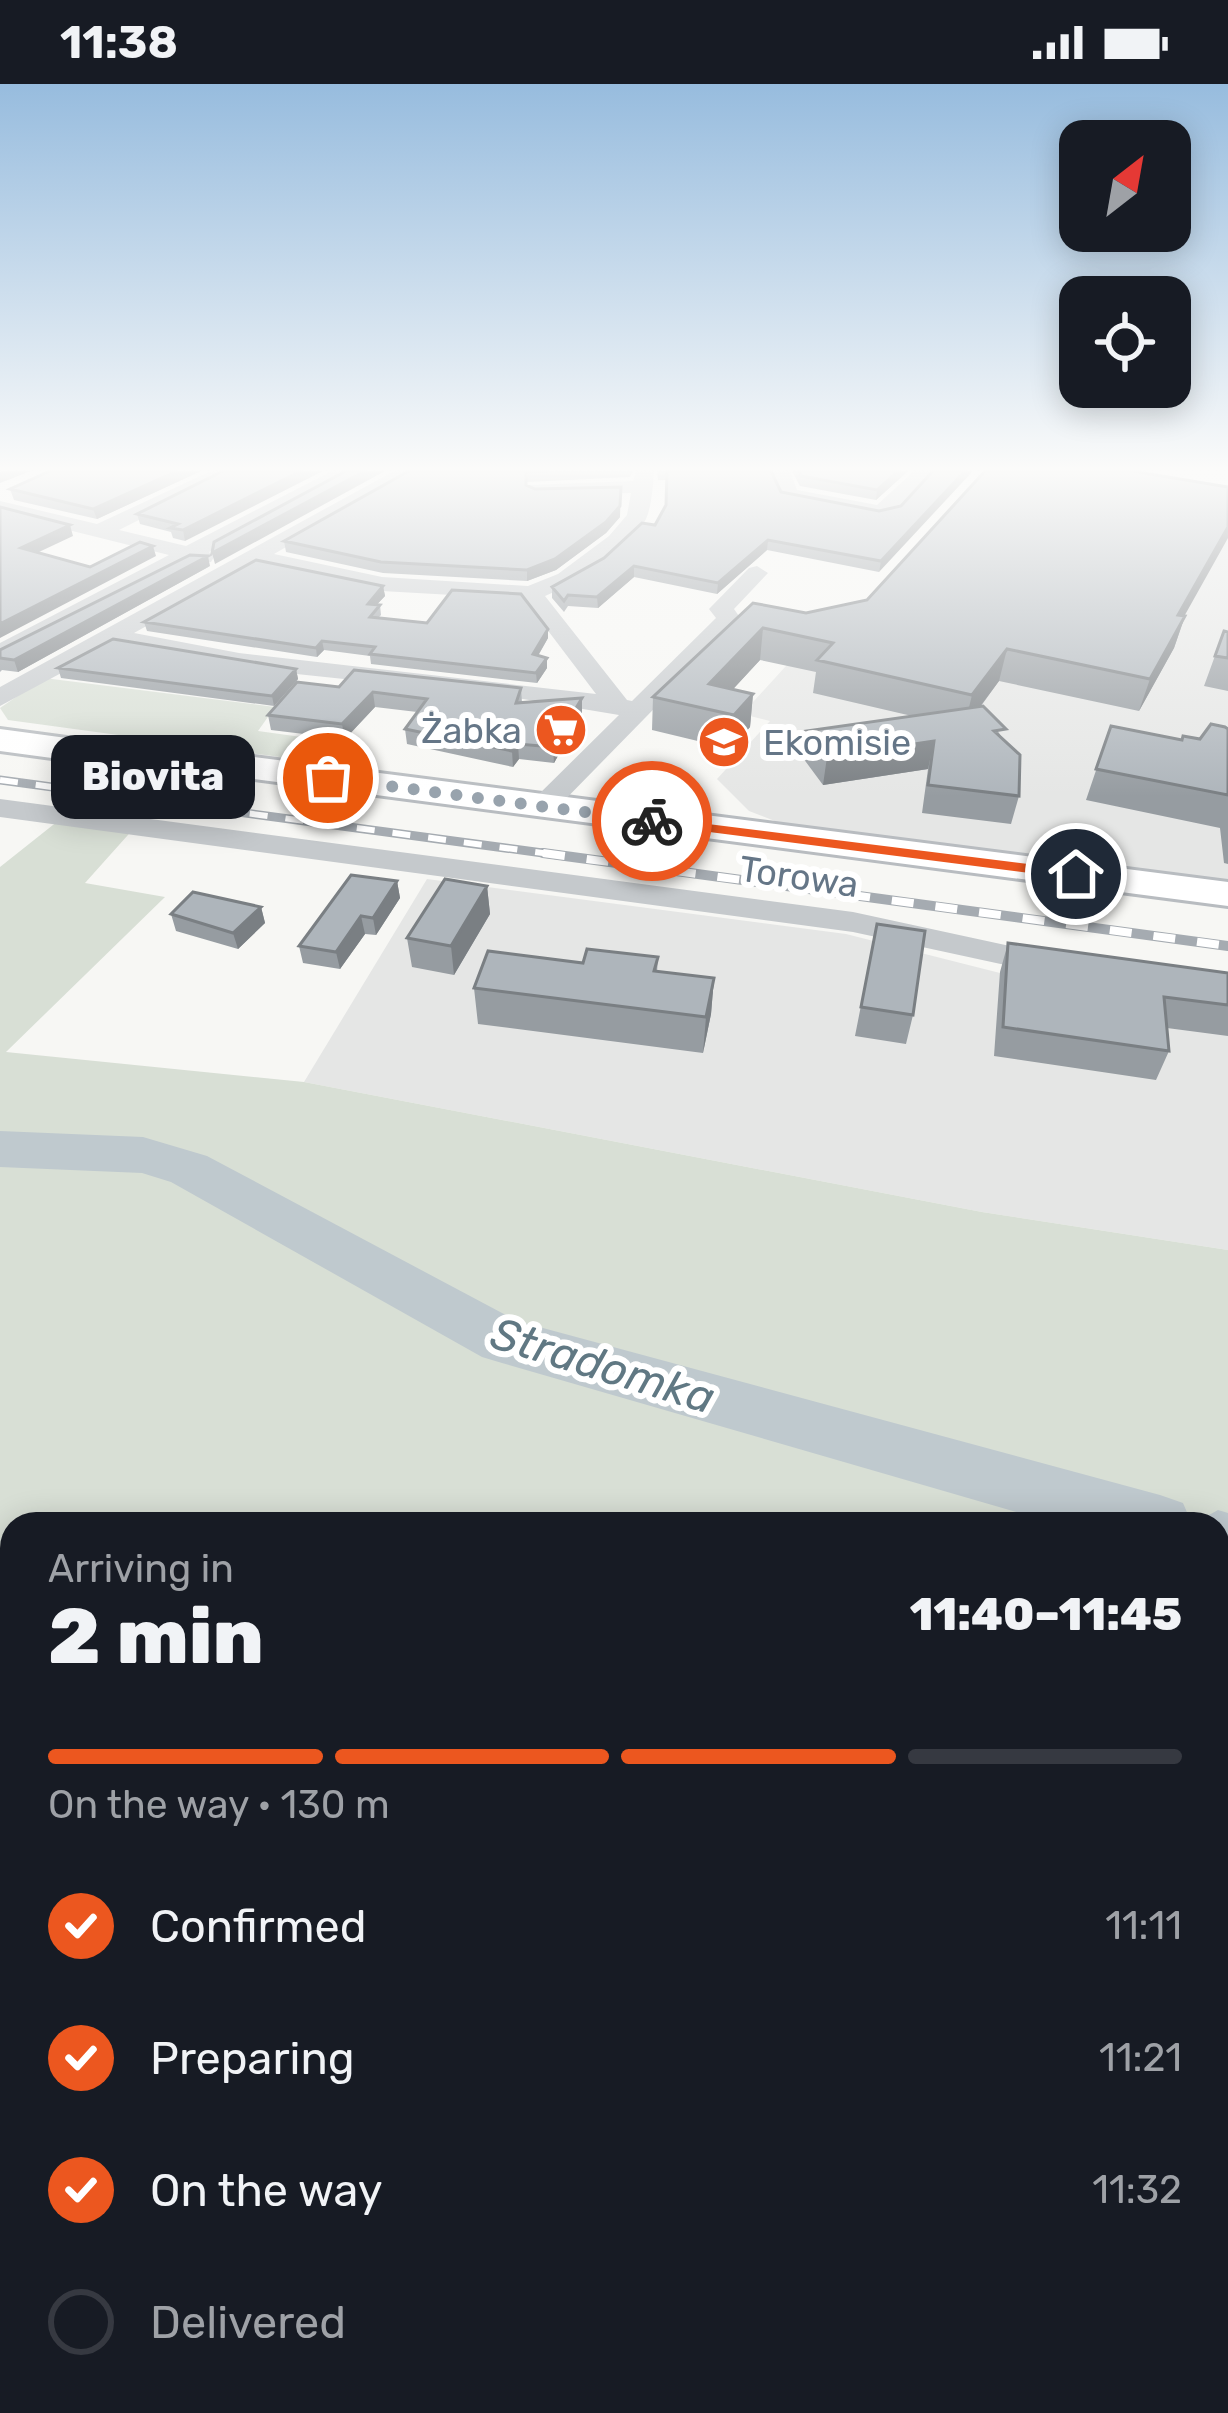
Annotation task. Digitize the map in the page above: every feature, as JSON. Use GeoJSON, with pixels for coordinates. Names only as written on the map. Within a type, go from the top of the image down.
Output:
{"type":"FeatureCollection","features":[{"type":"Feature","properties":{"kind":"main road"},"geometry":{"type":"LineString","coordinates":[[0,729],[541,808],[1228,894]]}},
{"type":"Feature","properties":{"kind":"main road"},"geometry":{"type":"LineString","coordinates":[[0,740],[163,762],[200,761]]}},
{"type":"Feature","properties":{"kind":"street"},"geometry":{"type":"LineString","coordinates":[[0,653],[140,580]]}},
{"type":"Feature","properties":{"kind":"street"},"geometry":{"type":"LineString","coordinates":[[0,698],[210,580]]}},
{"type":"Feature","properties":{"kind":"street"},"geometry":{"type":"LineString","coordinates":[[356,580],[531,593],[564,580]]}},
{"type":"Feature","properties":{"kind":"street"},"geometry":{"type":"LineString","coordinates":[[541,808],[627,708],[740,620],[721,608],[750,580]]}},
{"type":"Feature","properties":{"kind":"street"},"geometry":{"type":"LineString","coordinates":[[531,593],[627,708]]}},
{"type":"Feature","properties":{"kind":"street"},"geometry":{"type":"LineString","coordinates":[[109,635],[184,652],[627,708]]}},
{"type":"Feature","properties":{"kind":"street","name":"Torowa"},"geometry":{"type":"LineString","coordinates":[[0,808],[853,922],[1013,961],[1098,970]]}},
{"type":"Feature","properties":{"kind":"shaded area"},"geometry":{"type":"Polygon","coordinates":[[[981,580],[1228,580],[1228,894],[780,823],[749,811],[717,779],[770,721],[742,714],[817,632],[981,580]]]}},
{"type":"Feature","properties":{"kind":"shaded area"},"geometry":{"type":"Polygon","coordinates":[[[44,678],[275,707],[258,731],[345,743],[332,764],[8,720],[0,708],[44,678]]]}},
{"type":"Feature","properties":{"kind":"shaded area"},"geometry":{"type":"Polygon","coordinates":[[[63,817],[136,826],[85,883],[165,897],[6,1052],[304,1082],[982,1212],[1228,1250],[1228,1512],[0,1512],[0,867],[63,817]]]}},
{"type":"Feature","properties":{"kind":"shaded area"},"geometry":{"type":"Polygon","coordinates":[[[427,879],[846,934],[1000,973],[1228,1005],[1228,1250],[982,1212],[304,1082],[427,879]]]}},
{"type":"Feature","properties":{"kind":"building"},"geometry":{"type":"Polygon","coordinates":[[[0,580],[87,580],[0,624],[0,580]]]}},
{"type":"Feature","properties":{"kind":"building"},"geometry":{"type":"Polygon","coordinates":[[[141,580],[164,580],[14,660],[0,658],[0,650],[141,580]]]}},
{"type":"Feature","properties":{"kind":"building"},"geometry":{"type":"Polygon","coordinates":[[[220,580],[352,580],[383,586],[368,604],[380,605],[370,617],[427,623],[452,590],[521,594],[548,629],[533,654],[547,658],[536,673],[370,654],[375,647],[322,641],[316,648],[144,622],[220,580]]]}},
{"type":"Feature","properties":{"kind":"building"},"geometry":{"type":"Polygon","coordinates":[[[565,580],[618,580],[597,597],[568,595],[564,601],[552,587],[565,580]]]}},
{"type":"Feature","properties":{"kind":"building"},"geometry":{"type":"Polygon","coordinates":[[[886,580],[1198,580],[1178,615],[1185,616],[1150,679],[1007,649],[972,695],[817,660],[833,643],[763,628],[709,684],[753,694],[734,715],[653,697],[753,603],[806,613],[867,600],[886,580]]]}},
{"type":"Feature","properties":{"kind":"building"},"geometry":{"type":"Polygon","coordinates":[[[1224,631],[1228,632],[1228,658],[1215,656],[1224,631]]]}},
{"type":"Feature","properties":{"kind":"building"},"geometry":{"type":"Polygon","coordinates":[[[113,639],[296,669],[272,696],[58,668],[113,639]]]}},
{"type":"Feature","properties":{"kind":"building"},"geometry":{"type":"Polygon","coordinates":[[[354,670],[521,688],[516,703],[582,698],[553,747],[518,744],[512,751],[405,729],[427,699],[373,692],[342,724],[268,715],[297,682],[339,687],[354,670]]]}},
{"type":"Feature","properties":{"kind":"building"},"geometry":{"type":"Polygon","coordinates":[[[983,706],[1006,729],[994,731],[1020,755],[1019,796],[928,785],[934,741],[827,757],[806,731],[983,706]]]}},
{"type":"Feature","properties":{"kind":"building"},"geometry":{"type":"Polygon","coordinates":[[[1211,724],[1228,729],[1228,795],[1096,769],[1111,726],[1182,740],[1183,736],[1200,739],[1211,724]]]}},
{"type":"Feature","properties":{"kind":"building"},"geometry":{"type":"Polygon","coordinates":[[[351,875],[397,881],[373,918],[361,916],[336,952],[299,946],[351,875]]]}},
{"type":"Feature","properties":{"kind":"building"},"geometry":{"type":"Polygon","coordinates":[[[445,879],[487,886],[451,946],[407,938],[445,879]]]}},
{"type":"Feature","properties":{"kind":"building"},"geometry":{"type":"Polygon","coordinates":[[[193,892],[261,907],[233,933],[171,914],[193,892]]]}},
{"type":"Feature","properties":{"kind":"building"},"geometry":{"type":"Polygon","coordinates":[[[877,924],[925,931],[913,1015],[861,1007],[877,924]]]}},
{"type":"Feature","properties":{"kind":"building"},"geometry":{"type":"Polygon","coordinates":[[[1008,943],[1228,973],[1228,1005],[1164,997],[1169,1051],[1003,1027],[1008,943]]]}},
{"type":"Feature","properties":{"kind":"building"},"geometry":{"type":"Polygon","coordinates":[[[587,949],[658,957],[654,971],[714,978],[706,1017],[474,988],[488,951],[583,963],[587,949]]]}},
{"type":"Feature","properties":{"kind":"waterway","name":"Stradomka"},"geometry":{"type":"LineString","coordinates":[[0,1149],[143,1155],[189,1169],[502,1340],[1117,1512]]}},
{"type":"Feature","properties":{"kind":"railway"},"geometry":{"type":"LineString","coordinates":[[0,780],[565,856]]}},
{"type":"Feature","properties":{"kind":"railway"},"geometry":{"type":"LineString","coordinates":[[543,853],[1228,946]]}},
{"type":"Feature","properties":{"kind":"way so far"},"geometry":{"type":"LineString","coordinates":[[328,778],[652,821]]}},
{"type":"Feature","properties":{"kind":"place","name":"Żabka"},"geometry":{"type":"Point","coordinates":[561,730]}},
{"type":"Feature","properties":{"kind":"place","name":"Ekomisie"},"geometry":{"type":"Point","coordinates":[724,742]}},
{"type":"Feature","properties":{"kind":"place","name":"Biovita"},"geometry":{"type":"Point","coordinates":[328,778]}},
{"type":"Feature","properties":{"kind":"route"},"geometry":{"type":"LineString","coordinates":[[652,821],[1076,874]]}}]}
